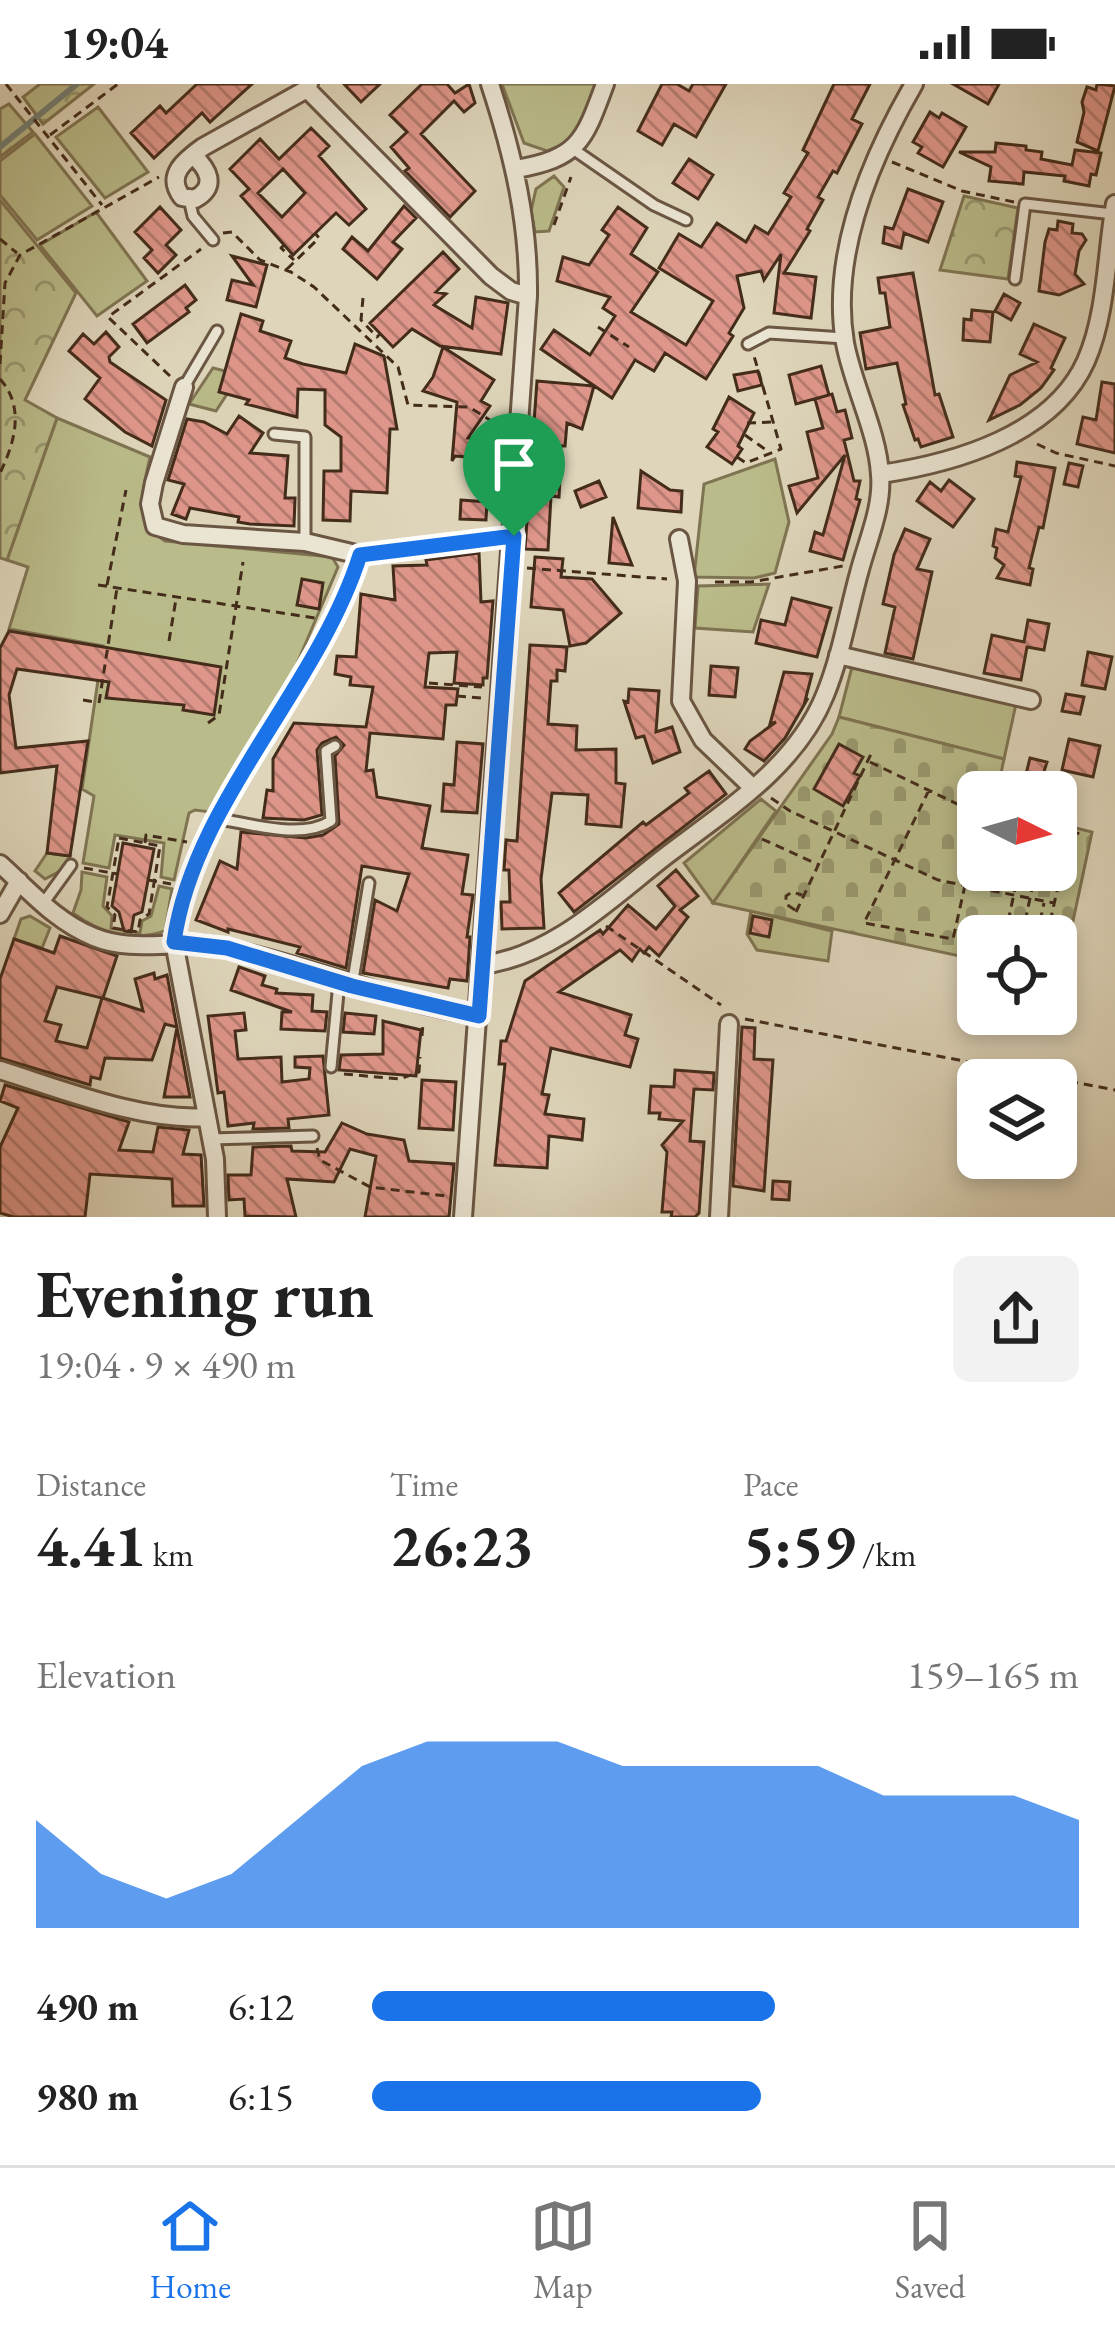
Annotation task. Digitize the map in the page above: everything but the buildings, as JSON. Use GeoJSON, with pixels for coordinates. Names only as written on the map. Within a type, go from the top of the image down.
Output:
{"type":"FeatureCollection","features":[{"type":"Feature","properties":{"kind":"street"},"geometry":{"type":"LineString","coordinates":[[464,1217],[528,296],[516,169],[490,84]]}},
{"type":"Feature","properties":{"kind":"street"},"geometry":{"type":"LineString","coordinates":[[516,169],[555,161],[573,149],[587,132],[605,84]]}},
{"type":"Feature","properties":{"kind":"street"},"geometry":{"type":"LineString","coordinates":[[482,965],[509,961],[556,939],[761,792],[802,738],[826,693],[870,534],[880,474],[844,338],[843,293],[860,200],[891,124],[914,84]]}},
{"type":"Feature","properties":{"kind":"street"},"geometry":{"type":"LineString","coordinates":[[193,155],[210,178],[202,196],[189,199],[176,190],[174,180],[182,163],[193,155],[308,86],[491,276],[511,291],[528,296]]}},
{"type":"Feature","properties":{"kind":"street"},"geometry":{"type":"LineString","coordinates":[[880,474],[968,451],[1024,429],[1070,388],[1087,359],[1096,327],[1114,211]]}},
{"type":"Feature","properties":{"kind":"street"},"geometry":{"type":"LineString","coordinates":[[184,387],[154,484],[150,505],[154,526],[183,534],[304,542],[360,555],[514,536]]}},
{"type":"Feature","properties":{"kind":"street"},"geometry":{"type":"LineString","coordinates":[[679,539],[687,581],[681,701],[703,740],[761,792]]}},
{"type":"Feature","properties":{"kind":"street"},"geometry":{"type":"LineString","coordinates":[[217,1217],[212,1139],[174,942],[184,887],[330,631],[360,555]]}},
{"type":"Feature","properties":{"kind":"street"},"geometry":{"type":"LineString","coordinates":[[838,655],[1031,700]]}},
{"type":"Feature","properties":{"kind":"street"},"geometry":{"type":"LineString","coordinates":[[0,864],[42,905],[96,938],[133,946],[174,942],[227,948],[345,984],[479,1016]]}},
{"type":"Feature","properties":{"kind":"street"},"geometry":{"type":"LineString","coordinates":[[0,914],[19,881]]}},
{"type":"Feature","properties":{"kind":"street"},"geometry":{"type":"LineString","coordinates":[[719,1217],[730,1018]]}},
{"type":"Feature","properties":{"kind":"street"},"geometry":{"type":"LineString","coordinates":[[0,1070],[105,1102],[207,1117]]}},
{"type":"Feature","properties":{"kind":"lane"},"geometry":{"type":"LineString","coordinates":[[573,149],[654,206],[686,220]]}},
{"type":"Feature","properties":{"kind":"lane"},"geometry":{"type":"LineString","coordinates":[[189,199],[193,216],[212,240]]}},
{"type":"Feature","properties":{"kind":"lane"},"geometry":{"type":"LineString","coordinates":[[1015,279],[1025,205],[1114,211]]}},
{"type":"Feature","properties":{"kind":"lane"},"geometry":{"type":"LineString","coordinates":[[184,387],[217,331]]}},
{"type":"Feature","properties":{"kind":"lane"},"geometry":{"type":"LineString","coordinates":[[748,344],[769,333],[844,338]]}},
{"type":"Feature","properties":{"kind":"lane"},"geometry":{"type":"LineString","coordinates":[[274,434],[305,437],[304,542]]}},
{"type":"Feature","properties":{"kind":"lane"},"geometry":{"type":"LineString","coordinates":[[219,819],[302,830],[323,827],[331,821],[333,811],[326,752],[335,746]]}},
{"type":"Feature","properties":{"kind":"lane"},"geometry":{"type":"LineString","coordinates":[[42,905],[77,867]]}},
{"type":"Feature","properties":{"kind":"lane"},"geometry":{"type":"LineString","coordinates":[[331,1067],[369,883]]}},
{"type":"Feature","properties":{"kind":"lane"},"geometry":{"type":"LineString","coordinates":[[212,1139],[313,1136]]}},
{"type":"Feature","properties":{"kind":"path"},"geometry":{"type":"LineString","coordinates":[[6,84],[102,206]]}},
{"type":"Feature","properties":{"kind":"path"},"geometry":{"type":"LineString","coordinates":[[48,136],[118,84]]}},
{"type":"Feature","properties":{"kind":"path"},"geometry":{"type":"LineString","coordinates":[[890,161],[962,191],[1025,205]]}},
{"type":"Feature","properties":{"kind":"path"},"geometry":{"type":"LineString","coordinates":[[0,364],[5,284],[20,255],[152,177],[174,180]]}},
{"type":"Feature","properties":{"kind":"path"},"geometry":{"type":"LineString","coordinates":[[554,226],[571,177]]}},
{"type":"Feature","properties":{"kind":"path"},"geometry":{"type":"LineString","coordinates":[[184,387],[108,317],[212,240],[232,232],[260,260],[314,287],[398,367],[408,405],[469,407],[503,428]]}},
{"type":"Feature","properties":{"kind":"path"},"geometry":{"type":"LineString","coordinates":[[286,270],[319,238],[315,233]]}},
{"type":"Feature","properties":{"kind":"path"},"geometry":{"type":"LineString","coordinates":[[0,238],[20,255]]}},
{"type":"Feature","properties":{"kind":"path"},"geometry":{"type":"LineString","coordinates":[[284,245],[281,248],[295,262]]}},
{"type":"Feature","properties":{"kind":"path"},"geometry":{"type":"LineString","coordinates":[[363,298],[361,320],[377,337],[380,334]]}},
{"type":"Feature","properties":{"kind":"path"},"geometry":{"type":"LineString","coordinates":[[598,327],[629,347]]}},
{"type":"Feature","properties":{"kind":"path"},"geometry":{"type":"LineString","coordinates":[[737,457],[746,464],[781,448],[760,369],[748,344]]}},
{"type":"Feature","properties":{"kind":"path"},"geometry":{"type":"LineString","coordinates":[[0,379],[10,390],[17,419],[0,473]]}},
{"type":"Feature","properties":{"kind":"path"},"geometry":{"type":"LineString","coordinates":[[442,406],[443,398]]}},
{"type":"Feature","properties":{"kind":"path"},"geometry":{"type":"LineString","coordinates":[[747,423],[774,422]]}},
{"type":"Feature","properties":{"kind":"path"},"geometry":{"type":"LineString","coordinates":[[1024,429],[1045,449],[1115,466]]}},
{"type":"Feature","properties":{"kind":"path"},"geometry":{"type":"LineString","coordinates":[[745,435],[770,453]]}},
{"type":"Feature","properties":{"kind":"path"},"geometry":{"type":"LineString","coordinates":[[106,586],[126,490]]}},
{"type":"Feature","properties":{"kind":"path"},"geometry":{"type":"LineString","coordinates":[[208,723],[219,715],[243,562]]}},
{"type":"Feature","properties":{"kind":"path"},"geometry":{"type":"LineString","coordinates":[[715,582],[751,582],[843,566]]}},
{"type":"Feature","properties":{"kind":"path"},"geometry":{"type":"LineString","coordinates":[[521,567],[681,580]]}},
{"type":"Feature","properties":{"kind":"path"},"geometry":{"type":"LineString","coordinates":[[98,585],[316,618],[330,631]]}},
{"type":"Feature","properties":{"kind":"path"},"geometry":{"type":"LineString","coordinates":[[83,700],[97,702],[117,588]]}},
{"type":"Feature","properties":{"kind":"path"},"geometry":{"type":"LineString","coordinates":[[169,641],[176,597]]}},
{"type":"Feature","properties":{"kind":"path"},"geometry":{"type":"LineString","coordinates":[[429,683],[490,688]]}},
{"type":"Feature","properties":{"kind":"path"},"geometry":{"type":"LineString","coordinates":[[457,696],[489,699]]}},
{"type":"Feature","properties":{"kind":"path"},"geometry":{"type":"LineString","coordinates":[[803,896],[792,892],[786,904],[796,911],[871,754]]}},
{"type":"Feature","properties":{"kind":"path"},"geometry":{"type":"LineString","coordinates":[[868,761],[957,804]]}},
{"type":"Feature","properties":{"kind":"path"},"geometry":{"type":"LineString","coordinates":[[929,790],[864,923],[950,941],[963,891]]}},
{"type":"Feature","properties":{"kind":"path"},"geometry":{"type":"LineString","coordinates":[[761,792],[790,812],[957,884]]}},
{"type":"Feature","properties":{"kind":"path"},"geometry":{"type":"LineString","coordinates":[[1077,833],[1081,834]]}},
{"type":"Feature","properties":{"kind":"path"},"geometry":{"type":"LineString","coordinates":[[140,844],[146,836],[194,843]]}},
{"type":"Feature","properties":{"kind":"path"},"geometry":{"type":"LineString","coordinates":[[119,838],[140,844],[160,846],[149,914],[140,920],[138,932],[113,928],[115,915],[107,907],[119,838]]}},
{"type":"Feature","properties":{"kind":"path"},"geometry":{"type":"LineString","coordinates":[[762,839],[818,865]]}},
{"type":"Feature","properties":{"kind":"path"},"geometry":{"type":"LineString","coordinates":[[77,867],[115,874]]}},
{"type":"Feature","properties":{"kind":"path"},"geometry":{"type":"LineString","coordinates":[[151,881],[174,885]]}},
{"type":"Feature","properties":{"kind":"path"},"geometry":{"type":"LineString","coordinates":[[989,891],[1054,903]]}},
{"type":"Feature","properties":{"kind":"path"},"geometry":{"type":"LineString","coordinates":[[1010,915],[1015,891]]}},
{"type":"Feature","properties":{"kind":"path"},"geometry":{"type":"LineString","coordinates":[[1026,915],[1032,891]]}},
{"type":"Feature","properties":{"kind":"path"},"geometry":{"type":"LineString","coordinates":[[1051,915],[1057,891]]}},
{"type":"Feature","properties":{"kind":"path"},"geometry":{"type":"LineString","coordinates":[[1042,915],[1045,901]]}},
{"type":"Feature","properties":{"kind":"path"},"geometry":{"type":"LineString","coordinates":[[614,932],[730,1018]]}},
{"type":"Feature","properties":{"kind":"path"},"geometry":{"type":"LineString","coordinates":[[422,1036],[424,1015]]}},
{"type":"Feature","properties":{"kind":"path"},"geometry":{"type":"LineString","coordinates":[[754,1022],[1115,1090]]}},
{"type":"Feature","properties":{"kind":"path"},"geometry":{"type":"LineString","coordinates":[[350,1074],[400,1079],[419,1072],[420,1057]]}},
{"type":"Feature","properties":{"kind":"path"},"geometry":{"type":"LineString","coordinates":[[313,1136],[320,1160],[370,1186],[454,1197]]}},
{"type":"Feature","properties":{"kind":"green space"},"geometry":{"type":"Polygon","coordinates":[[[40,84],[94,84],[43,124],[23,97],[40,84]]]}},
{"type":"Feature","properties":{"kind":"green space"},"geometry":{"type":"Polygon","coordinates":[[[502,84],[597,84],[571,141],[547,151],[524,143],[502,84]]]}},
{"type":"Feature","properties":{"kind":"green space"},"geometry":{"type":"Polygon","coordinates":[[[9,104],[33,132],[0,157],[0,109],[9,104]]]}},
{"type":"Feature","properties":{"kind":"green space"},"geometry":{"type":"Polygon","coordinates":[[[98,107],[148,172],[105,198],[56,137],[98,107]]]}},
{"type":"Feature","properties":{"kind":"green space"},"geometry":{"type":"Polygon","coordinates":[[[35,134],[92,206],[37,240],[0,195],[0,161],[35,134]]]}},
{"type":"Feature","properties":{"kind":"green space"},"geometry":{"type":"Polygon","coordinates":[[[554,176],[564,187],[549,231],[535,232],[531,211],[536,189],[554,176]]]}},
{"type":"Feature","properties":{"kind":"green space"},"geometry":{"type":"Polygon","coordinates":[[[964,196],[1018,208],[1008,279],[940,270],[964,196]]]}},
{"type":"Feature","properties":{"kind":"green space"},"geometry":{"type":"Polygon","coordinates":[[[0,200],[76,293],[25,400],[57,418],[7,560],[0,558],[0,200]]]}},
{"type":"Feature","properties":{"kind":"green space"},"geometry":{"type":"Polygon","coordinates":[[[96,212],[147,281],[97,316],[40,245],[96,212]]]}},
{"type":"Feature","properties":{"kind":"green space"},"geometry":{"type":"Polygon","coordinates":[[[213,368],[225,371],[227,394],[216,411],[189,404],[213,368]]]}},
{"type":"Feature","properties":{"kind":"green space"},"geometry":{"type":"Polygon","coordinates":[[[57,418],[150,457],[142,504],[148,524],[165,541],[332,557],[338,567],[293,673],[210,812],[189,813],[174,880],[161,877],[164,843],[115,835],[109,868],[83,863],[94,796],[82,789],[103,646],[9,629],[28,567],[7,560],[57,418]]]}},
{"type":"Feature","properties":{"kind":"green space"},"geometry":{"type":"Polygon","coordinates":[[[775,459],[789,522],[775,573],[754,578],[694,577],[704,484],[775,459]]]}},
{"type":"Feature","properties":{"kind":"green space"},"geometry":{"type":"Polygon","coordinates":[[[769,584],[753,632],[695,628],[698,586],[769,584]]]}},
{"type":"Feature","properties":{"kind":"green space"},"geometry":{"type":"Polygon","coordinates":[[[852,667],[1016,704],[1004,759],[839,717],[852,667]]]}},
{"type":"Feature","properties":{"kind":"green space"},"geometry":{"type":"Polygon","coordinates":[[[839,717],[1004,759],[1001,771],[957,771],[957,891],[1077,891],[1077,828],[1092,832],[1074,915],[957,915],[957,955],[713,903],[832,734],[839,717]]]}},
{"type":"Feature","properties":{"kind":"green space"},"geometry":{"type":"Polygon","coordinates":[[[761,799],[776,811],[713,903],[684,863],[761,799]]]}},
{"type":"Feature","properties":{"kind":"green space"},"geometry":{"type":"Polygon","coordinates":[[[47,853],[70,856],[60,871],[45,879],[35,871],[47,853]]]}},
{"type":"Feature","properties":{"kind":"green space"},"geometry":{"type":"Polygon","coordinates":[[[82,872],[107,877],[103,906],[112,916],[111,928],[140,933],[142,921],[151,916],[159,886],[172,889],[165,931],[141,936],[117,934],[73,913],[82,872]]]}},
{"type":"Feature","properties":{"kind":"green space"},"geometry":{"type":"Polygon","coordinates":[[[751,911],[832,931],[828,961],[757,950],[747,934],[751,911]]]}},
{"type":"Feature","properties":{"kind":"green space"},"geometry":{"type":"Polygon","coordinates":[[[30,916],[50,928],[42,948],[14,939],[21,919],[30,916]]]}},
{"type":"Feature","properties":{"kind":"waterway"},"geometry":{"type":"LineString","coordinates":[[0,147],[77,84]]}},
{"type":"Feature","properties":{"kind":"route"},"geometry":{"type":"LineString","coordinates":[[514,536],[479,1016],[352,986],[227,948],[174,942],[190,873],[330,631],[360,555],[514,536]]}}]}
